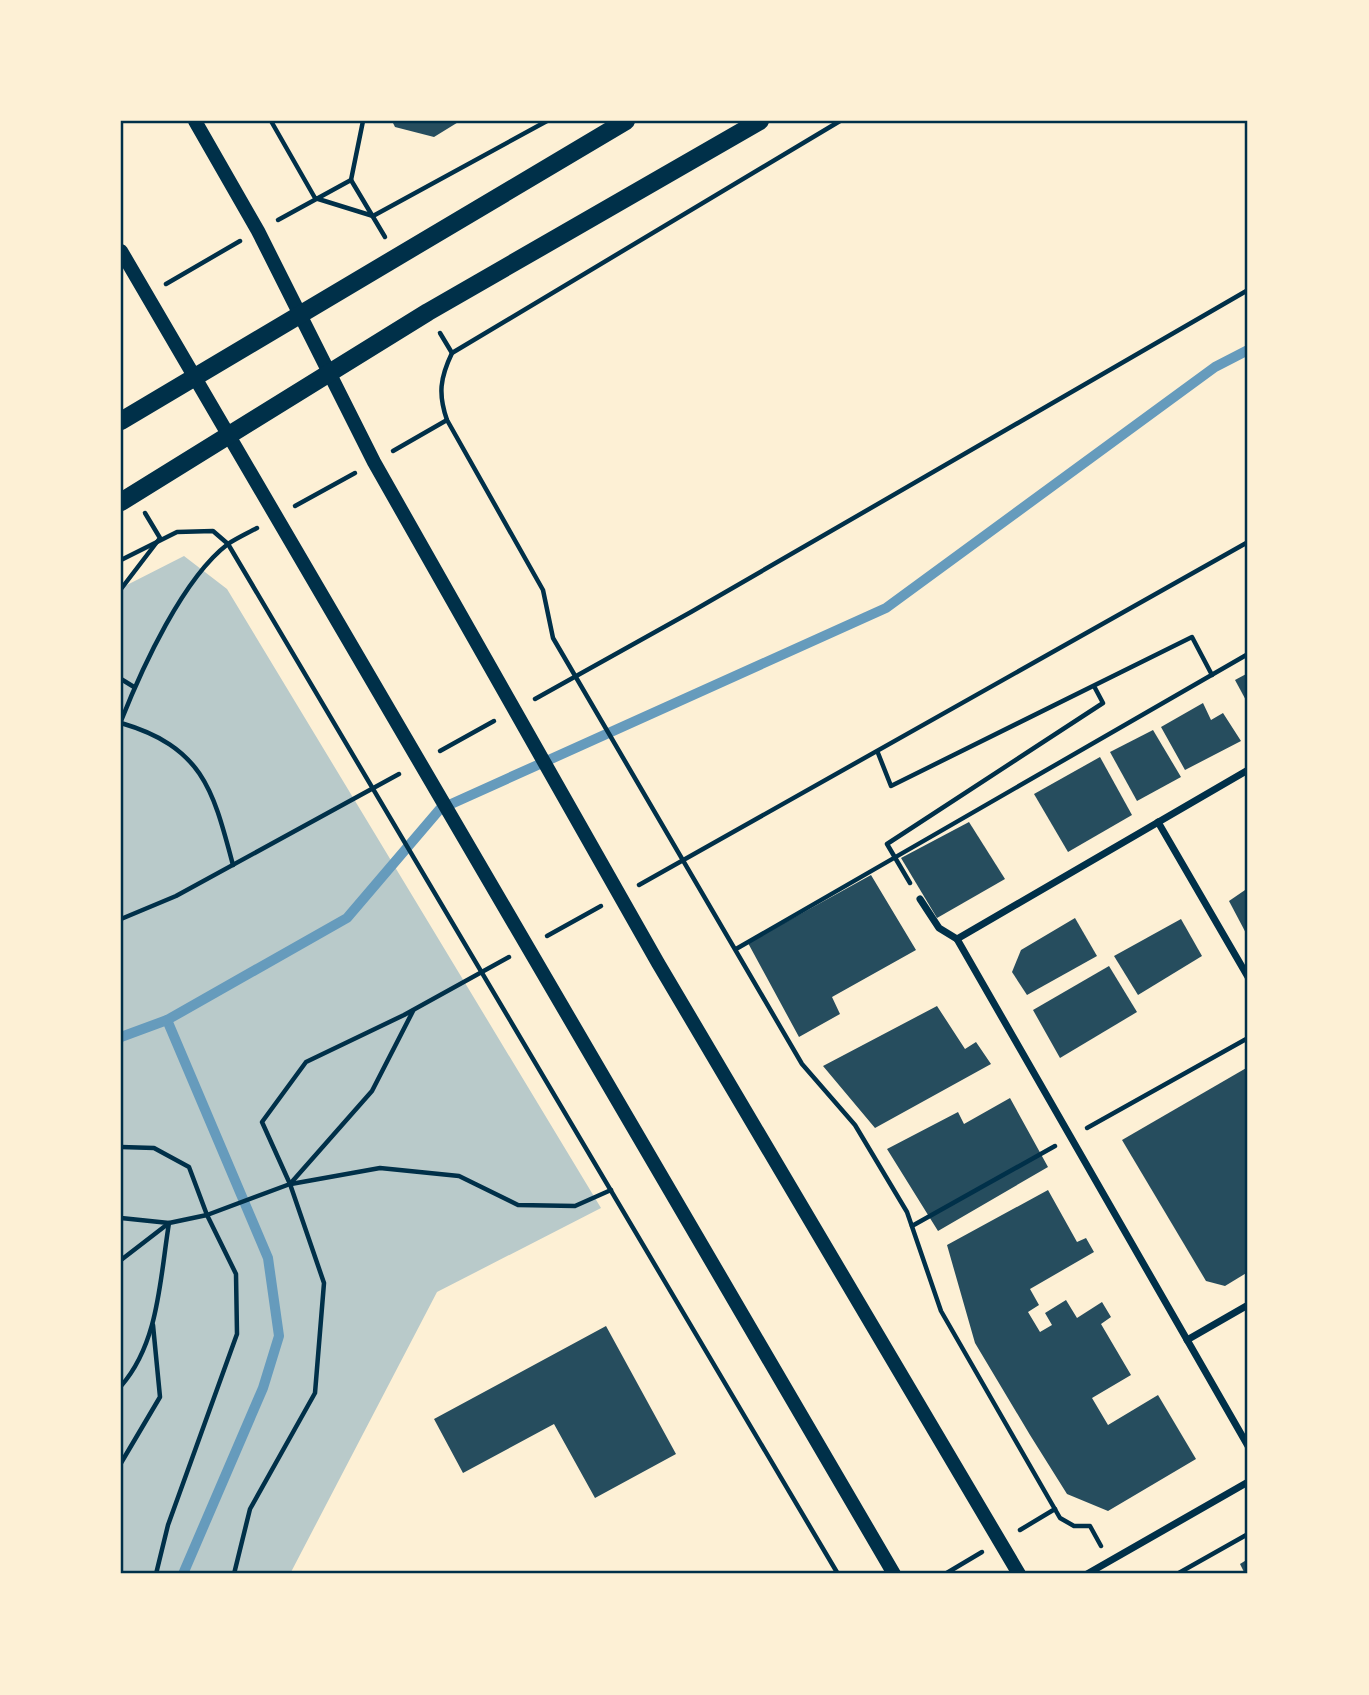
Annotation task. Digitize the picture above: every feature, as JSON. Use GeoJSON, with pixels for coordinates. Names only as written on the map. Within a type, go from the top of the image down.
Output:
{"type":"FeatureCollection","features":[{"type":"Feature","properties":{"kind":"main road"},"geometry":{"type":"LineString","coordinates":[[195,121],[258,231],[374,462],[670,983],[1019,1574]]}},
{"type":"Feature","properties":{"kind":"main road"},"geometry":{"type":"LineString","coordinates":[[121,421],[625,121]]}},
{"type":"Feature","properties":{"kind":"main road"},"geometry":{"type":"LineString","coordinates":[[121,502],[428,312],[760,121]]}},
{"type":"Feature","properties":{"kind":"main road"},"geometry":{"type":"LineString","coordinates":[[121,251],[894,1574]]}},
{"type":"Feature","properties":{"kind":"street"},"geometry":{"type":"LineString","coordinates":[[957,939],[1248,770]]}},
{"type":"Feature","properties":{"kind":"street"},"geometry":{"type":"LineString","coordinates":[[1158,822],[1248,977]]}},
{"type":"Feature","properties":{"kind":"street"},"geometry":{"type":"LineString","coordinates":[[920,898],[939,928],[957,939],[1248,1446]]}},
{"type":"Feature","properties":{"kind":"street"},"geometry":{"type":"LineString","coordinates":[[1186,1340],[1248,1305]]}},
{"type":"Feature","properties":{"kind":"street"},"geometry":{"type":"LineString","coordinates":[[1087,1574],[1248,1482]]}},
{"type":"Feature","properties":{"kind":"path"},"geometry":{"type":"LineString","coordinates":[[271,121],[315,198],[373,216],[547,121]]}},
{"type":"Feature","properties":{"kind":"path"},"geometry":{"type":"LineString","coordinates":[[363,121],[351,180],[373,216]]}},
{"type":"Feature","properties":{"kind":"path"},"geometry":{"type":"LineString","coordinates":[[840,121],[452,353],[442,373],[440,390],[447,421],[542,590],[554,638],[802,1064],[855,1125],[906,1212],[941,1311],[1060,1518],[1074,1525],[1090,1526]]}},
{"type":"Feature","properties":{"kind":"path"},"geometry":{"type":"LineString","coordinates":[[147,295],[351,180]]}},
{"type":"Feature","properties":{"kind":"path"},"geometry":{"type":"LineString","coordinates":[[523,706],[1248,290]]}},
{"type":"Feature","properties":{"kind":"path"},"geometry":{"type":"LineString","coordinates":[[233,865],[216,802],[191,758],[142,729],[121,722],[134,687],[187,589],[228,544],[447,421]]}},
{"type":"Feature","properties":{"kind":"path"},"geometry":{"type":"LineString","coordinates":[[121,560],[160,538],[196,529],[213,531],[228,544],[838,1574]]}},
{"type":"Feature","properties":{"kind":"path"},"geometry":{"type":"LineString","coordinates":[[121,589],[160,538]]}},
{"type":"Feature","properties":{"kind":"path"},"geometry":{"type":"LineString","coordinates":[[629,891],[1248,542]]}},
{"type":"Feature","properties":{"kind":"path"},"geometry":{"type":"LineString","coordinates":[[878,752],[891,786],[1192,637],[1212,674]]}},
{"type":"Feature","properties":{"kind":"path"},"geometry":{"type":"LineString","coordinates":[[736,949],[1248,654]]}},
{"type":"Feature","properties":{"kind":"path"},"geometry":{"type":"LineString","coordinates":[[121,679],[134,687]]}},
{"type":"Feature","properties":{"kind":"path"},"geometry":{"type":"LineString","coordinates":[[920,898],[887,844],[1103,703],[1095,687]]}},
{"type":"Feature","properties":{"kind":"path"},"geometry":{"type":"LineString","coordinates":[[438,752],[498,719]]}},
{"type":"Feature","properties":{"kind":"path"},"geometry":{"type":"LineString","coordinates":[[121,919],[176,896],[402,772]]}},
{"type":"Feature","properties":{"kind":"path"},"geometry":{"type":"LineString","coordinates":[[545,937],[605,904]]}},
{"type":"Feature","properties":{"kind":"path"},"geometry":{"type":"LineString","coordinates":[[234,1574],[250,1509],[315,1393],[324,1283],[290,1184],[262,1122],[306,1062],[414,1009],[510,957]]}},
{"type":"Feature","properties":{"kind":"path"},"geometry":{"type":"LineString","coordinates":[[290,1184],[372,1091],[414,1009]]}},
{"type":"Feature","properties":{"kind":"path"},"geometry":{"type":"LineString","coordinates":[[121,1146],[154,1148],[189,1167],[207,1215],[236,1274],[237,1334],[168,1525],[156,1574]]}},
{"type":"Feature","properties":{"kind":"path"},"geometry":{"type":"LineString","coordinates":[[121,1218],[169,1223],[223,1211],[290,1184],[380,1168],[459,1176],[517,1205],[575,1206],[611,1190]]}},
{"type":"Feature","properties":{"kind":"path"},"geometry":{"type":"LineString","coordinates":[[121,1260],[169,1223]]}},
{"type":"Feature","properties":{"kind":"path"},"geometry":{"type":"LineString","coordinates":[[121,1386],[136,1368],[153,1320],[169,1223]]}},
{"type":"Feature","properties":{"kind":"path"},"geometry":{"type":"LineString","coordinates":[[121,1463],[160,1397],[153,1320]]}},
{"type":"Feature","properties":{"kind":"path"},"geometry":{"type":"LineString","coordinates":[[1177,1574],[1248,1534]]}},
{"type":"Feature","properties":{"kind":"shaded area"},"geometry":{"type":"Polygon","coordinates":[[[184,556],[227,589],[601,1208],[437,1292],[290,1574],[121,1574],[121,588],[184,556]]]}},
{"type":"Feature","properties":{"kind":"building"},"geometry":{"type":"Polygon","coordinates":[[[392,121],[460,121],[434,137],[395,127],[392,121]]]}},
{"type":"Feature","properties":{"kind":"building"},"geometry":{"type":"Polygon","coordinates":[[[1248,673],[1248,704],[1235,680],[1248,673]]]}},
{"type":"Feature","properties":{"kind":"building"},"geometry":{"type":"Polygon","coordinates":[[[1203,703],[1211,720],[1223,713],[1241,741],[1185,770],[1161,727],[1203,703]]]}},
{"type":"Feature","properties":{"kind":"building"},"geometry":{"type":"Polygon","coordinates":[[[1153,730],[1181,777],[1137,801],[1110,752],[1153,730]]]}},
{"type":"Feature","properties":{"kind":"building"},"geometry":{"type":"Polygon","coordinates":[[[1100,757],[1132,815],[1068,852],[1034,794],[1100,757]]]}},
{"type":"Feature","properties":{"kind":"building"},"geometry":{"type":"Polygon","coordinates":[[[969,822],[1005,879],[937,918],[901,858],[969,822]]]}},
{"type":"Feature","properties":{"kind":"building"},"geometry":{"type":"Polygon","coordinates":[[[871,875],[916,950],[832,997],[840,1014],[799,1037],[748,943],[871,875]]]}},
{"type":"Feature","properties":{"kind":"building"},"geometry":{"type":"Polygon","coordinates":[[[1248,888],[1248,937],[1229,901],[1248,888]]]}},
{"type":"Feature","properties":{"kind":"building"},"geometry":{"type":"Polygon","coordinates":[[[1075,918],[1097,956],[1027,995],[1012,972],[1021,950],[1075,918]]]}},
{"type":"Feature","properties":{"kind":"building"},"geometry":{"type":"Polygon","coordinates":[[[1181,919],[1202,956],[1138,995],[1114,956],[1181,919]]]}},
{"type":"Feature","properties":{"kind":"building"},"geometry":{"type":"Polygon","coordinates":[[[1109,966],[1137,1012],[1060,1058],[1033,1010],[1109,966]]]}},
{"type":"Feature","properties":{"kind":"building"},"geometry":{"type":"Polygon","coordinates":[[[937,1006],[965,1049],[976,1042],[991,1064],[875,1128],[823,1066],[937,1006]]]}},
{"type":"Feature","properties":{"kind":"building"},"geometry":{"type":"Polygon","coordinates":[[[1248,1067],[1248,1272],[1225,1286],[1206,1281],[1122,1140],[1248,1067]]]}},
{"type":"Feature","properties":{"kind":"building"},"geometry":{"type":"Polygon","coordinates":[[[1010,1098],[1048,1167],[938,1231],[887,1149],[958,1112],[964,1124],[1010,1098]]]}},
{"type":"Feature","properties":{"kind":"building"},"geometry":{"type":"Polygon","coordinates":[[[1048,1190],[1077,1242],[1086,1238],[1094,1252],[1030,1289],[1039,1305],[1028,1312],[1040,1332],[1052,1325],[1045,1313],[1066,1300],[1077,1318],[1102,1302],[1111,1317],[1101,1324],[1131,1375],[1092,1398],[1108,1425],[1158,1395],[1196,1459],[1108,1511],[1067,1494],[1030,1435],[975,1343],[947,1245],[1048,1190]]]}},
{"type":"Feature","properties":{"kind":"building"},"geometry":{"type":"Polygon","coordinates":[[[606,1326],[676,1454],[595,1498],[554,1424],[463,1473],[434,1419],[606,1326]]]}},
{"type":"Feature","properties":{"kind":"building"},"geometry":{"type":"Polygon","coordinates":[[[1248,1559],[1248,1574],[1245,1574],[1240,1564],[1248,1559]]]}},
{"type":"Feature","properties":{"kind":"waterway"},"geometry":{"type":"LineString","coordinates":[[121,1037],[167,1020],[347,918],[440,809],[886,608],[1215,367],[1248,350]]}},
{"type":"Feature","properties":{"kind":"waterway"},"geometry":{"type":"LineString","coordinates":[[167,1020],[268,1258],[279,1336],[263,1388],[183,1574]]}}]}
